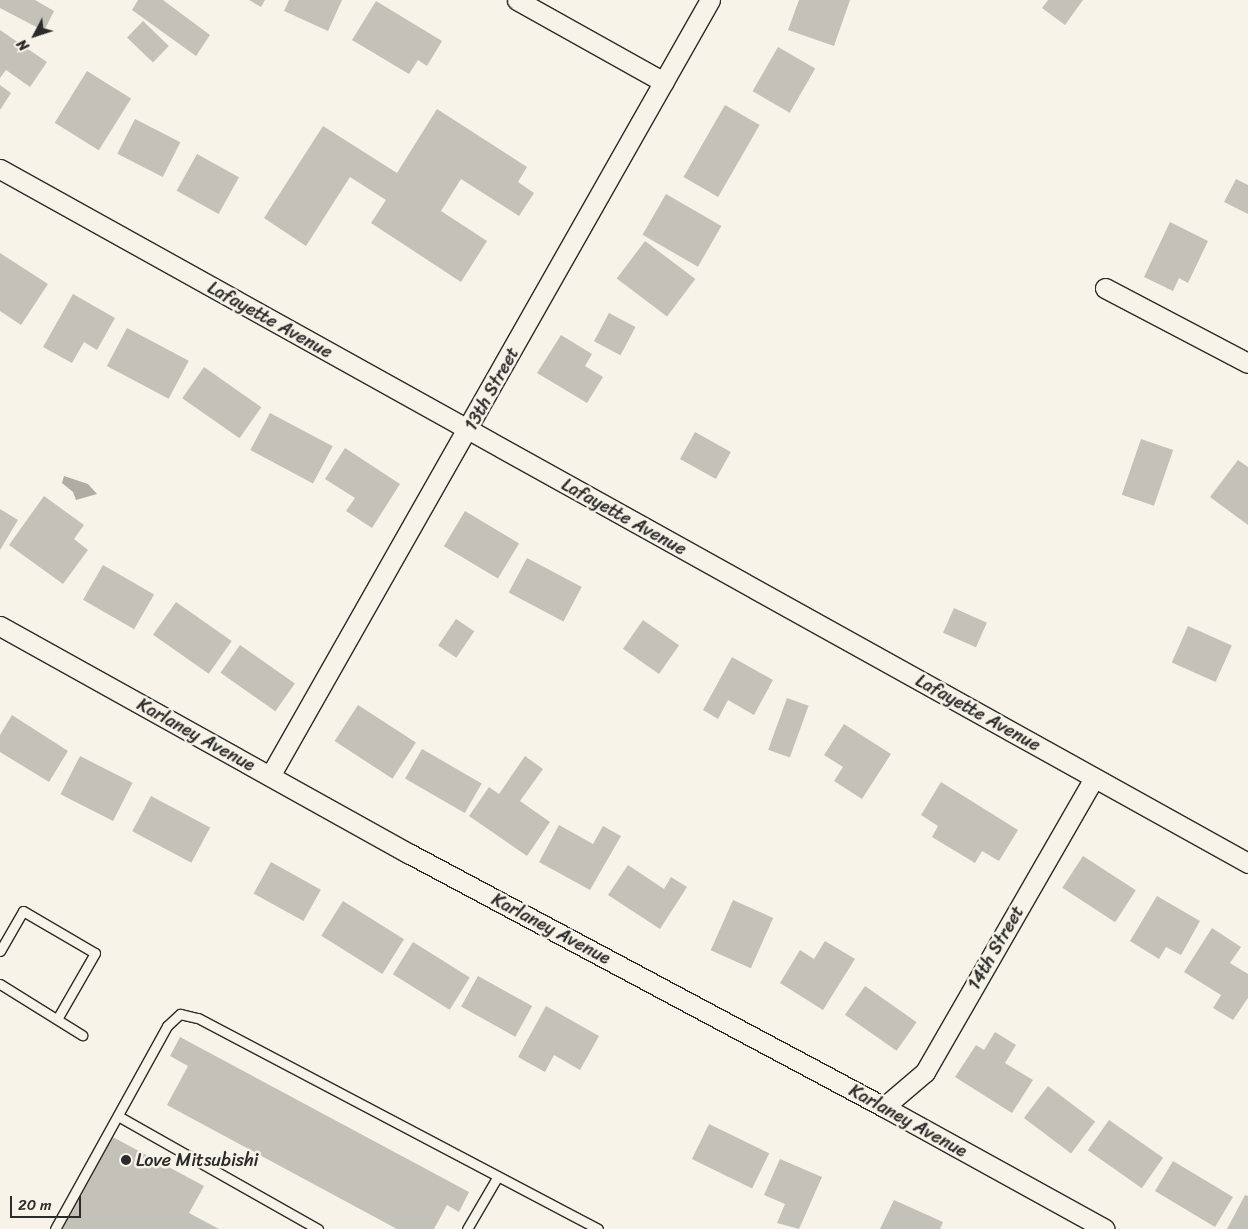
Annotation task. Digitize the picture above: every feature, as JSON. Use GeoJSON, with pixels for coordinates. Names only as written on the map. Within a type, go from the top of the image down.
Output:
{"type":"FeatureCollection","features":[{"type":"Feature","properties":{"kind":"street"},"geometry":{"type":"LineString","coordinates":[[517,0],[664,82]]}},
{"type":"Feature","properties":{"kind":"street","name":"13th Street"},"geometry":{"type":"LineString","coordinates":[[270,776],[469,430],[710,0]]}},
{"type":"Feature","properties":{"kind":"street","name":"Lafayette Avenue"},"geometry":{"type":"LineString","coordinates":[[0,170],[1248,863]]}},
{"type":"Feature","properties":{"kind":"street"},"geometry":{"type":"LineString","coordinates":[[1105,288],[1248,363]]}},
{"type":"Feature","properties":{"kind":"street","name":"Karlaney Avenue"},"geometry":{"type":"LineString","coordinates":[[0,626],[270,776],[884,1107],[1104,1229]]}},
{"type":"Feature","properties":{"kind":"street","name":"14th Street"},"geometry":{"type":"LineString","coordinates":[[884,1107],[925,1072],[1094,778]]}},
{"type":"Feature","properties":{"kind":"lane"},"geometry":{"type":"LineString","coordinates":[[0,951],[23,911],[95,953],[57,1020]]}},
{"type":"Feature","properties":{"kind":"lane"},"geometry":{"type":"LineString","coordinates":[[0,984],[82,1035]]}},
{"type":"Feature","properties":{"kind":"lane"},"geometry":{"type":"LineString","coordinates":[[55,1229],[167,1026],[180,1014],[198,1018],[598,1229]]}},
{"type":"Feature","properties":{"kind":"lane"},"geometry":{"type":"LineString","coordinates":[[118,1116],[318,1229]]}},
{"type":"Feature","properties":{"kind":"lane"},"geometry":{"type":"LineString","coordinates":[[467,1229],[498,1176]]}},
{"type":"Feature","properties":{"kind":"shaded area"},"geometry":{"type":"Polygon","coordinates":[[[64,476],[88,484],[97,494],[76,500],[73,492],[62,483],[64,476]]]}},
{"type":"Feature","properties":{"kind":"building"},"geometry":{"type":"Polygon","coordinates":[[[0,0],[35,0],[54,11],[44,31],[0,8],[0,0]]]}},
{"type":"Feature","properties":{"kind":"building"},"geometry":{"type":"Polygon","coordinates":[[[138,0],[163,0],[210,35],[196,56],[132,10],[138,0]]]}},
{"type":"Feature","properties":{"kind":"building"},"geometry":{"type":"Polygon","coordinates":[[[249,0],[265,0],[261,7],[249,0]]]}},
{"type":"Feature","properties":{"kind":"building"},"geometry":{"type":"Polygon","coordinates":[[[289,0],[342,0],[328,31],[284,11],[289,0]]]}},
{"type":"Feature","properties":{"kind":"building"},"geometry":{"type":"Polygon","coordinates":[[[799,0],[850,0],[834,46],[788,30],[799,0]]]}},
{"type":"Feature","properties":{"kind":"building"},"geometry":{"type":"Polygon","coordinates":[[[1048,0],[1083,0],[1065,25],[1042,8],[1048,0]]]}},
{"type":"Feature","properties":{"kind":"building"},"geometry":{"type":"Polygon","coordinates":[[[376,1],[442,41],[427,66],[418,60],[409,74],[352,40],[376,1]]]}},
{"type":"Feature","properties":{"kind":"building"},"geometry":{"type":"Polygon","coordinates":[[[143,21],[169,46],[153,63],[127,38],[143,21]]]}},
{"type":"Feature","properties":{"kind":"building"},"geometry":{"type":"Polygon","coordinates":[[[0,30],[47,62],[30,87],[6,70],[0,78],[0,30]]]}},
{"type":"Feature","properties":{"kind":"building"},"geometry":{"type":"Polygon","coordinates":[[[778,47],[815,68],[790,113],[752,91],[778,47]]]}},
{"type":"Feature","properties":{"kind":"building"},"geometry":{"type":"Polygon","coordinates":[[[87,71],[131,99],[99,150],[55,123],[87,71]]]}},
{"type":"Feature","properties":{"kind":"building"},"geometry":{"type":"Polygon","coordinates":[[[0,85],[11,93],[0,110],[0,85]]]}},
{"type":"Feature","properties":{"kind":"building"},"geometry":{"type":"Polygon","coordinates":[[[725,105],[760,125],[718,197],[684,177],[725,105]]]}},
{"type":"Feature","properties":{"kind":"building"},"geometry":{"type":"Polygon","coordinates":[[[437,109],[527,167],[518,182],[534,193],[519,216],[461,179],[441,211],[487,241],[461,282],[371,223],[386,200],[350,177],[306,246],[264,218],[323,126],[397,173],[437,109]]]}},
{"type":"Feature","properties":{"kind":"building"},"geometry":{"type":"Polygon","coordinates":[[[135,119],[180,142],[163,177],[117,154],[135,119]]]}},
{"type":"Feature","properties":{"kind":"building"},"geometry":{"type":"Polygon","coordinates":[[[197,154],[239,177],[219,214],[177,191],[197,154]]]}},
{"type":"Feature","properties":{"kind":"building"},"geometry":{"type":"Polygon","coordinates":[[[1236,179],[1248,185],[1248,214],[1224,202],[1236,179]]]}},
{"type":"Feature","properties":{"kind":"building"},"geometry":{"type":"Polygon","coordinates":[[[666,194],[721,226],[698,267],[642,235],[666,194]]]}},
{"type":"Feature","properties":{"kind":"building"},"geometry":{"type":"Polygon","coordinates":[[[1170,222],[1208,241],[1188,283],[1179,278],[1173,291],[1144,277],[1170,222]]]}},
{"type":"Feature","properties":{"kind":"building"},"geometry":{"type":"Polygon","coordinates":[[[645,241],[695,279],[667,316],[617,279],[645,241]]]}},
{"type":"Feature","properties":{"kind":"building"},"geometry":{"type":"Polygon","coordinates":[[[0,253],[48,284],[21,325],[0,311],[0,253]]]}},
{"type":"Feature","properties":{"kind":"building"},"geometry":{"type":"Polygon","coordinates":[[[73,294],[115,318],[97,350],[84,342],[72,363],[43,347],[73,294]]]}},
{"type":"Feature","properties":{"kind":"building"},"geometry":{"type":"Polygon","coordinates":[[[609,313],[635,327],[620,355],[594,341],[609,313]]]}},
{"type":"Feature","properties":{"kind":"building"},"geometry":{"type":"Polygon","coordinates":[[[127,328],[189,361],[169,399],[107,366],[127,328]]]}},
{"type":"Feature","properties":{"kind":"building"},"geometry":{"type":"Polygon","coordinates":[[[561,335],[592,354],[585,366],[603,377],[587,403],[537,373],[561,335]]]}},
{"type":"Feature","properties":{"kind":"building"},"geometry":{"type":"Polygon","coordinates":[[[204,367],[261,407],[240,438],[182,398],[204,367]]]}},
{"type":"Feature","properties":{"kind":"building"},"geometry":{"type":"Polygon","coordinates":[[[270,413],[333,446],[313,483],[250,450],[270,413]]]}},
{"type":"Feature","properties":{"kind":"building"},"geometry":{"type":"Polygon","coordinates":[[[695,432],[731,452],[716,479],[680,459],[695,432]]]}},
{"type":"Feature","properties":{"kind":"building"},"geometry":{"type":"Polygon","coordinates":[[[1141,439],[1173,450],[1154,506],[1122,495],[1141,439]]]}},
{"type":"Feature","properties":{"kind":"building"},"geometry":{"type":"Polygon","coordinates":[[[345,448],[400,484],[372,528],[346,511],[355,498],[325,479],[345,448]]]}},
{"type":"Feature","properties":{"kind":"building"},"geometry":{"type":"Polygon","coordinates":[[[1238,460],[1248,467],[1248,525],[1210,497],[1238,460]]]}},
{"type":"Feature","properties":{"kind":"building"},"geometry":{"type":"Polygon","coordinates":[[[44,496],[84,525],[74,539],[88,550],[63,584],[9,545],[44,496]]]}},
{"type":"Feature","properties":{"kind":"building"},"geometry":{"type":"Polygon","coordinates":[[[0,509],[18,520],[0,550],[0,509]]]}},
{"type":"Feature","properties":{"kind":"building"},"geometry":{"type":"Polygon","coordinates":[[[465,511],[519,543],[498,579],[444,546],[465,511]]]}},
{"type":"Feature","properties":{"kind":"building"},"geometry":{"type":"Polygon","coordinates":[[[527,558],[582,587],[563,622],[509,592],[527,558]]]}},
{"type":"Feature","properties":{"kind":"building"},"geometry":{"type":"Polygon","coordinates":[[[103,565],[154,594],[134,629],[83,600],[103,565]]]}},
{"type":"Feature","properties":{"kind":"building"},"geometry":{"type":"Polygon","coordinates":[[[176,602],[232,641],[209,674],[153,635],[176,602]]]}},
{"type":"Feature","properties":{"kind":"building"},"geometry":{"type":"Polygon","coordinates":[[[954,608],[987,623],[976,647],[943,633],[954,608]]]}},
{"type":"Feature","properties":{"kind":"building"},"geometry":{"type":"Polygon","coordinates":[[[456,619],[474,631],[456,658],[438,646],[456,619]]]}},
{"type":"Feature","properties":{"kind":"building"},"geometry":{"type":"Polygon","coordinates":[[[643,620],[679,645],[659,674],[623,649],[643,620]]]}},
{"type":"Feature","properties":{"kind":"building"},"geometry":{"type":"Polygon","coordinates":[[[1188,626],[1232,646],[1216,682],[1172,663],[1188,626]]]}},
{"type":"Feature","properties":{"kind":"building"},"geometry":{"type":"Polygon","coordinates":[[[240,645],[295,683],[275,711],[220,673],[240,645]]]}},
{"type":"Feature","properties":{"kind":"building"},"geometry":{"type":"Polygon","coordinates":[[[732,657],[773,680],[754,715],[728,700],[718,719],[703,710],[732,657]]]}},
{"type":"Feature","properties":{"kind":"building"},"geometry":{"type":"Polygon","coordinates":[[[787,698],[809,706],[790,758],[768,750],[787,698]]]}},
{"type":"Feature","properties":{"kind":"building"},"geometry":{"type":"Polygon","coordinates":[[[358,705],[416,743],[392,779],[335,741],[358,705]]]}},
{"type":"Feature","properties":{"kind":"building"},"geometry":{"type":"Polygon","coordinates":[[[12,715],[68,751],[49,782],[0,752],[0,735],[12,715]]]}},
{"type":"Feature","properties":{"kind":"building"},"geometry":{"type":"Polygon","coordinates":[[[844,724],[891,754],[862,799],[834,781],[843,767],[824,755],[844,724]]]}},
{"type":"Feature","properties":{"kind":"building"},"geometry":{"type":"Polygon","coordinates":[[[422,749],[482,784],[465,813],[405,778],[422,749]]]}},
{"type":"Feature","properties":{"kind":"building"},"geometry":{"type":"Polygon","coordinates":[[[80,756],[133,783],[113,821],[60,794],[80,756]]]}},
{"type":"Feature","properties":{"kind":"building"},"geometry":{"type":"Polygon","coordinates":[[[525,756],[543,769],[520,801],[550,822],[527,856],[469,816],[489,787],[499,794],[525,756]]]}},
{"type":"Feature","properties":{"kind":"building"},"geometry":{"type":"Polygon","coordinates":[[[941,782],[1018,830],[999,861],[982,851],[975,863],[932,837],[938,826],[921,815],[941,782]]]}},
{"type":"Feature","properties":{"kind":"building"},"geometry":{"type":"Polygon","coordinates":[[[151,796],[210,827],[191,863],[132,831],[151,796]]]}},
{"type":"Feature","properties":{"kind":"building"},"geometry":{"type":"Polygon","coordinates":[[[559,825],[593,844],[603,826],[621,836],[590,890],[539,862],[559,825]]]}},
{"type":"Feature","properties":{"kind":"building"},"geometry":{"type":"Polygon","coordinates":[[[1083,856],[1136,890],[1115,922],[1062,888],[1083,856]]]}},
{"type":"Feature","properties":{"kind":"building"},"geometry":{"type":"Polygon","coordinates":[[[271,862],[321,890],[303,921],[254,893],[271,862]]]}},
{"type":"Feature","properties":{"kind":"building"},"geometry":{"type":"Polygon","coordinates":[[[628,865],[664,889],[671,877],[687,887],[660,929],[608,895],[628,865]]]}},
{"type":"Feature","properties":{"kind":"building"},"geometry":{"type":"Polygon","coordinates":[[[1157,896],[1200,921],[1181,955],[1166,947],[1159,959],[1130,941],[1157,896]]]}},
{"type":"Feature","properties":{"kind":"building"},"geometry":{"type":"Polygon","coordinates":[[[733,900],[773,918],[751,968],[711,950],[733,900]]]}},
{"type":"Feature","properties":{"kind":"building"},"geometry":{"type":"Polygon","coordinates":[[[343,901],[404,939],[382,974],[321,936],[343,901]]]}},
{"type":"Feature","properties":{"kind":"building"},"geometry":{"type":"Polygon","coordinates":[[[1212,928],[1241,947],[1230,963],[1248,974],[1248,998],[1233,1020],[1213,1008],[1221,995],[1184,972],[1212,928]]]}},
{"type":"Feature","properties":{"kind":"building"},"geometry":{"type":"Polygon","coordinates":[[[825,941],[855,959],[823,1010],[780,983],[800,950],[814,959],[825,941]]]}},
{"type":"Feature","properties":{"kind":"building"},"geometry":{"type":"Polygon","coordinates":[[[413,942],[470,978],[450,1010],[393,974],[413,942]]]}},
{"type":"Feature","properties":{"kind":"building"},"geometry":{"type":"Polygon","coordinates":[[[478,976],[532,1006],[515,1037],[461,1007],[478,976]]]}},
{"type":"Feature","properties":{"kind":"building"},"geometry":{"type":"Polygon","coordinates":[[[865,986],[917,1022],[897,1051],[845,1015],[865,986]]]}},
{"type":"Feature","properties":{"kind":"building"},"geometry":{"type":"Polygon","coordinates":[[[546,1006],[599,1036],[580,1070],[554,1055],[545,1072],[518,1057],[546,1006]]]}},
{"type":"Feature","properties":{"kind":"building"},"geometry":{"type":"Polygon","coordinates":[[[995,1032],[1016,1045],[1005,1063],[1033,1080],[1012,1113],[955,1077],[976,1045],[984,1050],[995,1032]]]}},
{"type":"Feature","properties":{"kind":"building"},"geometry":{"type":"Polygon","coordinates":[[[180,1037],[469,1192],[459,1212],[447,1205],[434,1229],[397,1229],[167,1105],[188,1066],[170,1056],[180,1037]]]}},
{"type":"Feature","properties":{"kind":"building"},"geometry":{"type":"Polygon","coordinates":[[[1048,1086],[1095,1122],[1071,1153],[1024,1118],[1048,1086]]]}},
{"type":"Feature","properties":{"kind":"building"},"geometry":{"type":"Polygon","coordinates":[[[1109,1120],[1163,1158],[1142,1188],[1088,1150],[1109,1120]]]}},
{"type":"Feature","properties":{"kind":"building"},"geometry":{"type":"Polygon","coordinates":[[[709,1124],[769,1153],[752,1188],[692,1159],[709,1124]]]}},
{"type":"Feature","properties":{"kind":"building","name":"Love Mitsubishi"},"geometry":{"type":"Polygon","coordinates":[[[109,1135],[204,1186],[189,1213],[219,1229],[58,1229],[109,1135]]]}},
{"type":"Feature","properties":{"kind":"building"},"geometry":{"type":"Polygon","coordinates":[[[780,1159],[822,1177],[799,1229],[777,1223],[785,1204],[764,1195],[780,1159]]]}},
{"type":"Feature","properties":{"kind":"building"},"geometry":{"type":"Polygon","coordinates":[[[1173,1161],[1233,1197],[1215,1227],[1155,1191],[1173,1161]]]}},
{"type":"Feature","properties":{"kind":"building"},"geometry":{"type":"Polygon","coordinates":[[[1245,1195],[1248,1196],[1248,1229],[1227,1229],[1245,1195]]]}},
{"type":"Feature","properties":{"kind":"building"},"geometry":{"type":"Polygon","coordinates":[[[894,1200],[943,1222],[940,1229],[880,1229],[894,1200]]]}},
{"type":"Feature","properties":{"kind":"place","name":"Love Mitsubishi"},"geometry":{"type":"Point","coordinates":[126,1160]}}]}
